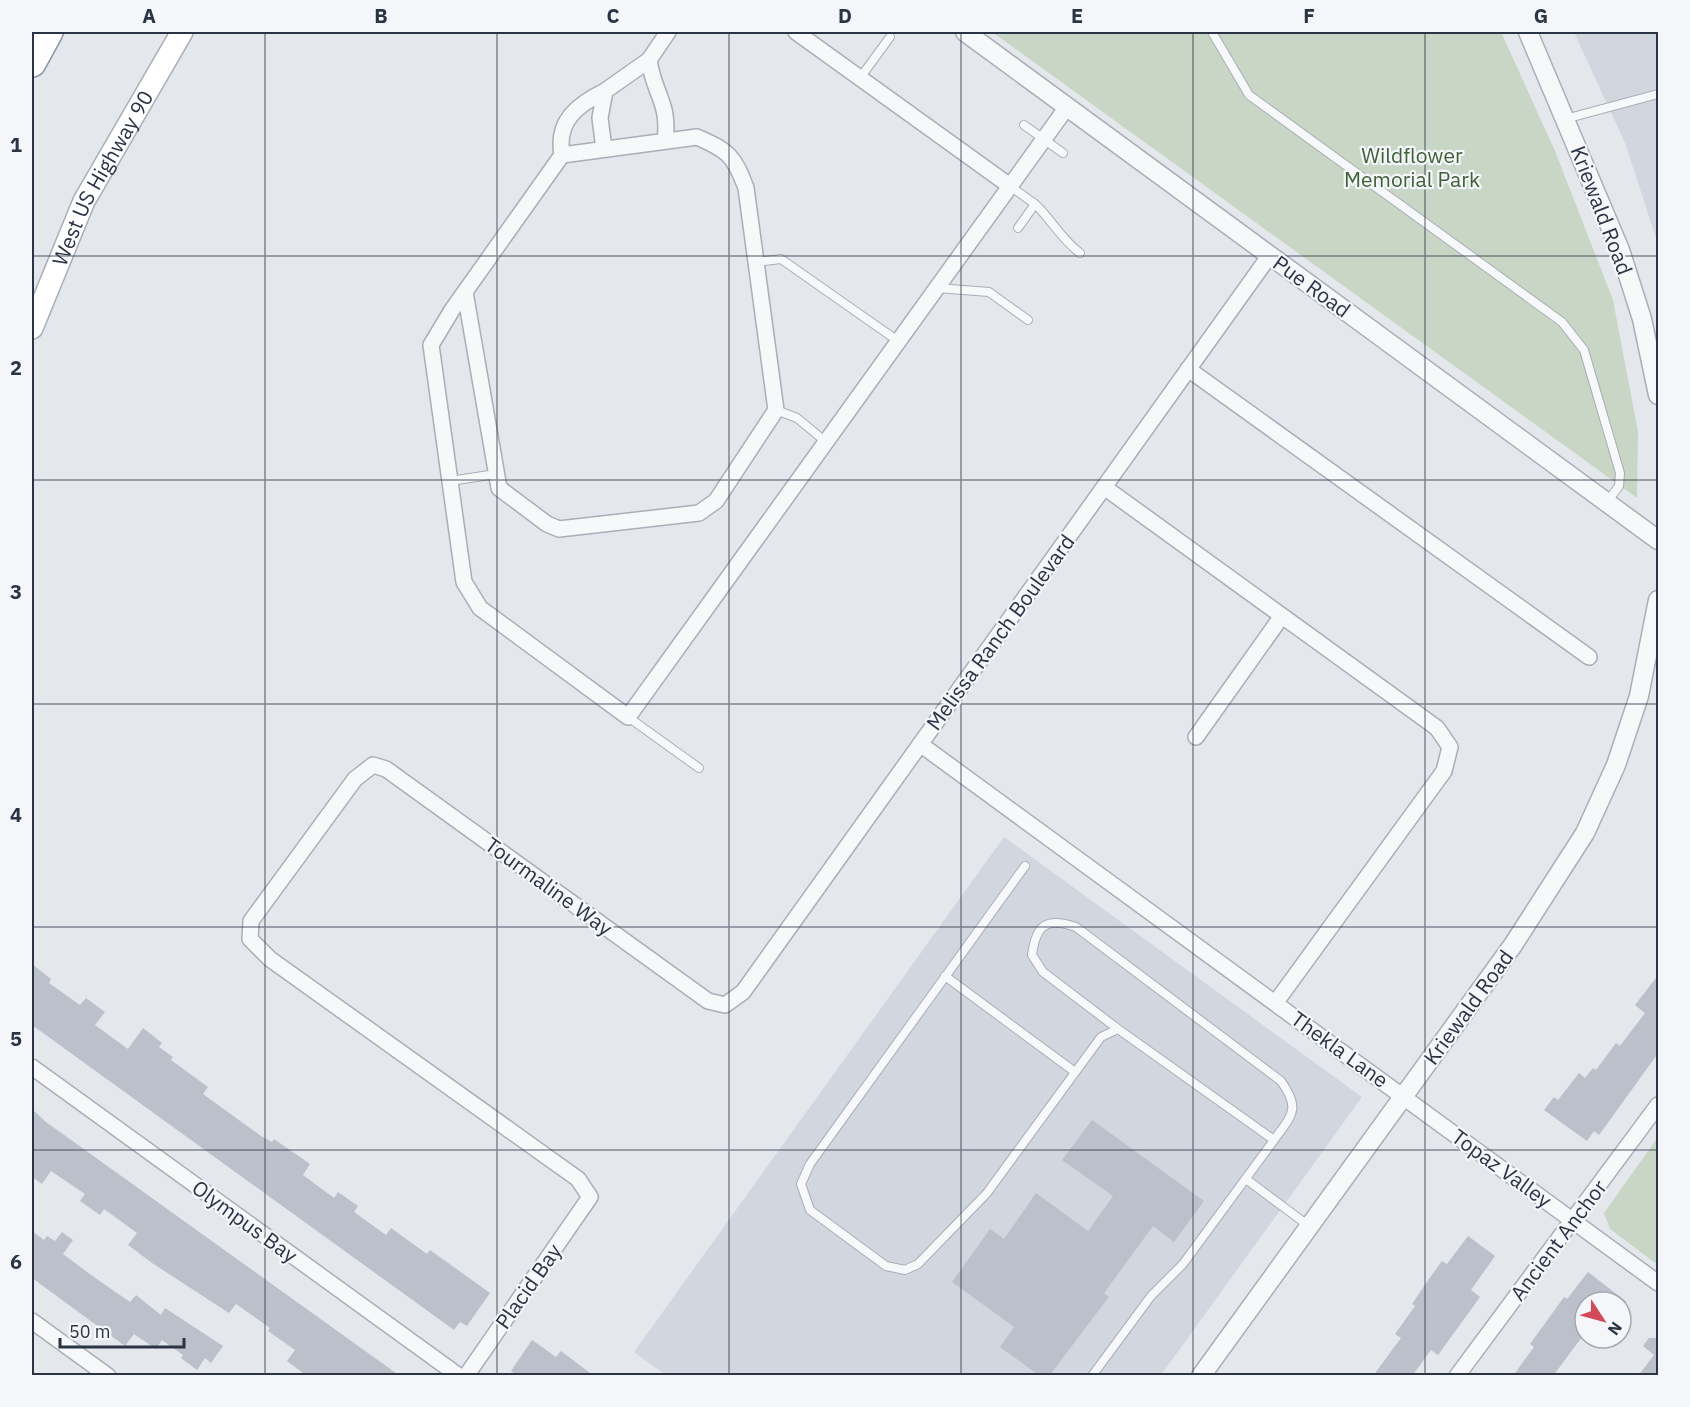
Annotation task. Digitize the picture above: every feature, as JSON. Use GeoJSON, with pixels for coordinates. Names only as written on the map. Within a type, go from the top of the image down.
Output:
{"type":"FeatureCollection","features":[{"type":"Feature","properties":{"kind":"highway"},"geometry":{"type":"LineString","coordinates":[[32,63],[49,32]]}},
{"type":"Feature","properties":{"kind":"main road","name":"West US Highway 90"},"geometry":{"type":"LineString","coordinates":[[32,328],[84,201],[182,32]]}},
{"type":"Feature","properties":{"kind":"street"},"geometry":{"type":"LineString","coordinates":[[562,155],[559,141],[567,121],[581,103],[605,91],[649,60],[668,32]]}},
{"type":"Feature","properties":{"kind":"street"},"geometry":{"type":"LineString","coordinates":[[796,32],[1010,186]]}},
{"type":"Feature","properties":{"kind":"street","name":"Pue Road"},"geometry":{"type":"LineString","coordinates":[[965,32],[1659,540]]}},
{"type":"Feature","properties":{"kind":"street","name":"Kriewald Road"},"geometry":{"type":"LineString","coordinates":[[1528,32],[1620,250],[1653,342],[1659,395]]}},
{"type":"Feature","properties":{"kind":"street"},"geometry":{"type":"LineString","coordinates":[[649,60],[652,81],[664,102],[668,121],[665,141]]}},
{"type":"Feature","properties":{"kind":"street"},"geometry":{"type":"LineString","coordinates":[[604,149],[600,118],[605,91]]}},
{"type":"Feature","properties":{"kind":"street"},"geometry":{"type":"LineString","coordinates":[[465,292],[499,488],[547,524],[559,529],[699,513],[716,501],[776,410],[746,188],[736,161],[717,146],[697,137],[562,155],[465,292],[431,345],[464,582],[480,608],[628,717],[1067,106]]}},
{"type":"Feature","properties":{"kind":"street","name":"Melissa Ranch Boulevard"},"geometry":{"type":"LineString","coordinates":[[725,1005],[743,992],[1270,255]]}},
{"type":"Feature","properties":{"kind":"street"},"geometry":{"type":"LineString","coordinates":[[1188,369],[1589,657]]}},
{"type":"Feature","properties":{"kind":"street"},"geometry":{"type":"LineString","coordinates":[[1104,487],[1437,728],[1450,747],[1444,771],[1276,1002]]}},
{"type":"Feature","properties":{"kind":"street","name":"Kriewald Road"},"geometry":{"type":"LineString","coordinates":[[1201,1376],[1513,945],[1585,833],[1616,765],[1640,696],[1655,638],[1659,600]]}},
{"type":"Feature","properties":{"kind":"street"},"geometry":{"type":"LineString","coordinates":[[1196,737],[1282,616]]}},
{"type":"Feature","properties":{"kind":"street","name":"Thekla Lane"},"geometry":{"type":"LineString","coordinates":[[920,744],[1404,1095]]}},
{"type":"Feature","properties":{"kind":"street","name":"Tourmaline Way"},"geometry":{"type":"LineString","coordinates":[[590,1197],[578,1179],[270,959],[250,939],[251,921],[355,779],[373,765],[386,769],[708,1001],[725,1005]]}},
{"type":"Feature","properties":{"kind":"street","name":"Olympus Bay"},"geometry":{"type":"LineString","coordinates":[[32,1067],[459,1376]]}},
{"type":"Feature","properties":{"kind":"street","name":"Topaz Valley"},"geometry":{"type":"LineString","coordinates":[[1404,1095],[1658,1283]]}},
{"type":"Feature","properties":{"kind":"street","name":"Ancient Anchor"},"geometry":{"type":"LineString","coordinates":[[1457,1376],[1659,1105]]}},
{"type":"Feature","properties":{"kind":"street","name":"Placid Bay"},"geometry":{"type":"LineString","coordinates":[[466,1376],[590,1197]]}},
{"type":"Feature","properties":{"kind":"street"},"geometry":{"type":"LineString","coordinates":[[32,1321],[108,1376]]}},
{"type":"Feature","properties":{"kind":"lane"},"geometry":{"type":"LineString","coordinates":[[1212,32],[1249,95],[1562,322],[1584,350],[1620,473],[1619,486],[1607,502]]}},
{"type":"Feature","properties":{"kind":"lane"},"geometry":{"type":"LineString","coordinates":[[860,78],[890,37]]}},
{"type":"Feature","properties":{"kind":"lane"},"geometry":{"type":"LineString","coordinates":[[1566,119],[1659,94]]}},
{"type":"Feature","properties":{"kind":"lane"},"geometry":{"type":"LineString","coordinates":[[1024,125],[1063,153]]}},
{"type":"Feature","properties":{"kind":"lane"},"geometry":{"type":"LineString","coordinates":[[1010,186],[1035,204],[1050,219],[1070,246],[1080,253]]}},
{"type":"Feature","properties":{"kind":"lane"},"geometry":{"type":"LineString","coordinates":[[1018,228],[1035,204]]}},
{"type":"Feature","properties":{"kind":"lane"},"geometry":{"type":"LineString","coordinates":[[756,262],[781,259],[898,341]]}},
{"type":"Feature","properties":{"kind":"lane"},"geometry":{"type":"LineString","coordinates":[[937,288],[989,292],[1028,320]]}},
{"type":"Feature","properties":{"kind":"lane"},"geometry":{"type":"LineString","coordinates":[[776,410],[797,418],[826,442]]}},
{"type":"Feature","properties":{"kind":"lane"},"geometry":{"type":"LineString","coordinates":[[450,481],[496,474]]}},
{"type":"Feature","properties":{"kind":"lane"},"geometry":{"type":"LineString","coordinates":[[628,717],[699,768]]}},
{"type":"Feature","properties":{"kind":"lane"},"geometry":{"type":"LineString","coordinates":[[1025,866],[810,1164],[801,1184],[810,1210],[885,1266],[905,1270],[918,1263],[965,1219],[987,1193],[1101,1037],[1118,1029]]}},
{"type":"Feature","properties":{"kind":"lane"},"geometry":{"type":"LineString","coordinates":[[1092,1376],[1151,1296],[1183,1264],[1246,1179],[1274,1140],[1291,1116],[1292,1098],[1281,1081],[1076,927],[1058,921],[1045,924],[1034,939],[1032,955],[1043,972],[1118,1029],[1274,1140]]}},
{"type":"Feature","properties":{"kind":"lane"},"geometry":{"type":"LineString","coordinates":[[945,976],[1076,1072]]}},
{"type":"Feature","properties":{"kind":"lane"},"geometry":{"type":"LineString","coordinates":[[1246,1179],[1309,1226]]}},
{"type":"Feature","properties":{"kind":"shaded area"},"geometry":{"type":"Polygon","coordinates":[[[1574,32],[1658,32],[1658,244],[1625,143],[1574,32]]]}},
{"type":"Feature","properties":{"kind":"shaded area"},"geometry":{"type":"Polygon","coordinates":[[[1004,837],[1362,1097],[1161,1375],[667,1376],[634,1352],[1004,837]]]}},
{"type":"Feature","properties":{"kind":"green space","name":"Wildflower Memorial Park"},"geometry":{"type":"Polygon","coordinates":[[[992,32],[1501,32],[1555,151],[1613,300],[1638,432],[1637,498],[992,32]]]}},
{"type":"Feature","properties":{"kind":"green space"},"geometry":{"type":"Polygon","coordinates":[[[1658,1137],[1658,1265],[1610,1229],[1604,1213],[1658,1137]]]}},
{"type":"Feature","properties":{"kind":"building"},"geometry":{"type":"Polygon","coordinates":[[[32,964],[51,979],[49,983],[80,1005],[86,998],[105,1012],[95,1025],[128,1049],[143,1028],[162,1043],[159,1047],[173,1057],[171,1060],[208,1087],[203,1094],[261,1136],[272,1142],[274,1139],[310,1164],[303,1175],[334,1198],[338,1192],[358,1206],[354,1212],[386,1235],[391,1228],[427,1254],[430,1250],[490,1293],[467,1326],[460,1322],[454,1330],[32,1025],[32,964]]]}},
{"type":"Feature","properties":{"kind":"building"},"geometry":{"type":"Polygon","coordinates":[[[1659,974],[1659,1052],[1599,1135],[1594,1131],[1587,1141],[1544,1110],[1554,1097],[1558,1100],[1579,1073],[1585,1078],[1593,1068],[1596,1070],[1616,1043],[1620,1046],[1645,1013],[1635,1005],[1659,974]]]}},
{"type":"Feature","properties":{"kind":"building"},"geometry":{"type":"Polygon","coordinates":[[[32,1109],[46,1122],[400,1376],[307,1376],[287,1361],[295,1350],[268,1331],[270,1328],[236,1304],[229,1313],[152,1263],[128,1245],[137,1233],[104,1209],[100,1215],[80,1201],[85,1194],[51,1171],[42,1184],[32,1177],[32,1109]]]}},
{"type":"Feature","properties":{"kind":"building"},"geometry":{"type":"Polygon","coordinates":[[[1092,1120],[1204,1201],[1174,1242],[1153,1226],[1104,1293],[1109,1297],[1049,1376],[1040,1376],[1000,1347],[1014,1327],[952,1282],[990,1229],[1004,1239],[1036,1193],[1088,1231],[1113,1196],[1062,1160],[1092,1120]]]}},
{"type":"Feature","properties":{"kind":"building"},"geometry":{"type":"Polygon","coordinates":[[[32,1231],[44,1240],[47,1236],[55,1241],[62,1232],[73,1240],[63,1254],[91,1275],[130,1302],[136,1295],[161,1315],[165,1308],[223,1346],[211,1363],[205,1358],[197,1370],[181,1358],[183,1355],[162,1340],[156,1349],[134,1334],[125,1346],[32,1278],[32,1231]]]}},
{"type":"Feature","properties":{"kind":"building"},"geometry":{"type":"Polygon","coordinates":[[[1468,1236],[1495,1256],[1471,1290],[1480,1297],[1438,1355],[1431,1350],[1412,1376],[1373,1376],[1401,1338],[1395,1334],[1415,1306],[1412,1304],[1442,1261],[1447,1264],[1468,1236]]]}},
{"type":"Feature","properties":{"kind":"building"},"geometry":{"type":"Polygon","coordinates":[[[1588,1272],[1611,1290],[1574,1290],[1588,1272]]]}},
{"type":"Feature","properties":{"kind":"building"},"geometry":{"type":"Polygon","coordinates":[[[1573,1291],[1573,1349],[1553,1376],[1513,1376],[1534,1347],[1530,1344],[1564,1297],[1567,1299],[1573,1291]]]}},
{"type":"Feature","properties":{"kind":"building"},"geometry":{"type":"Polygon","coordinates":[[[1649,1338],[1659,1338],[1659,1376],[1638,1376],[1654,1355],[1643,1346],[1649,1338]]]}},
{"type":"Feature","properties":{"kind":"building"},"geometry":{"type":"Polygon","coordinates":[[[532,1340],[556,1357],[561,1351],[594,1376],[518,1376],[511,1371],[532,1340]]]}}]}
